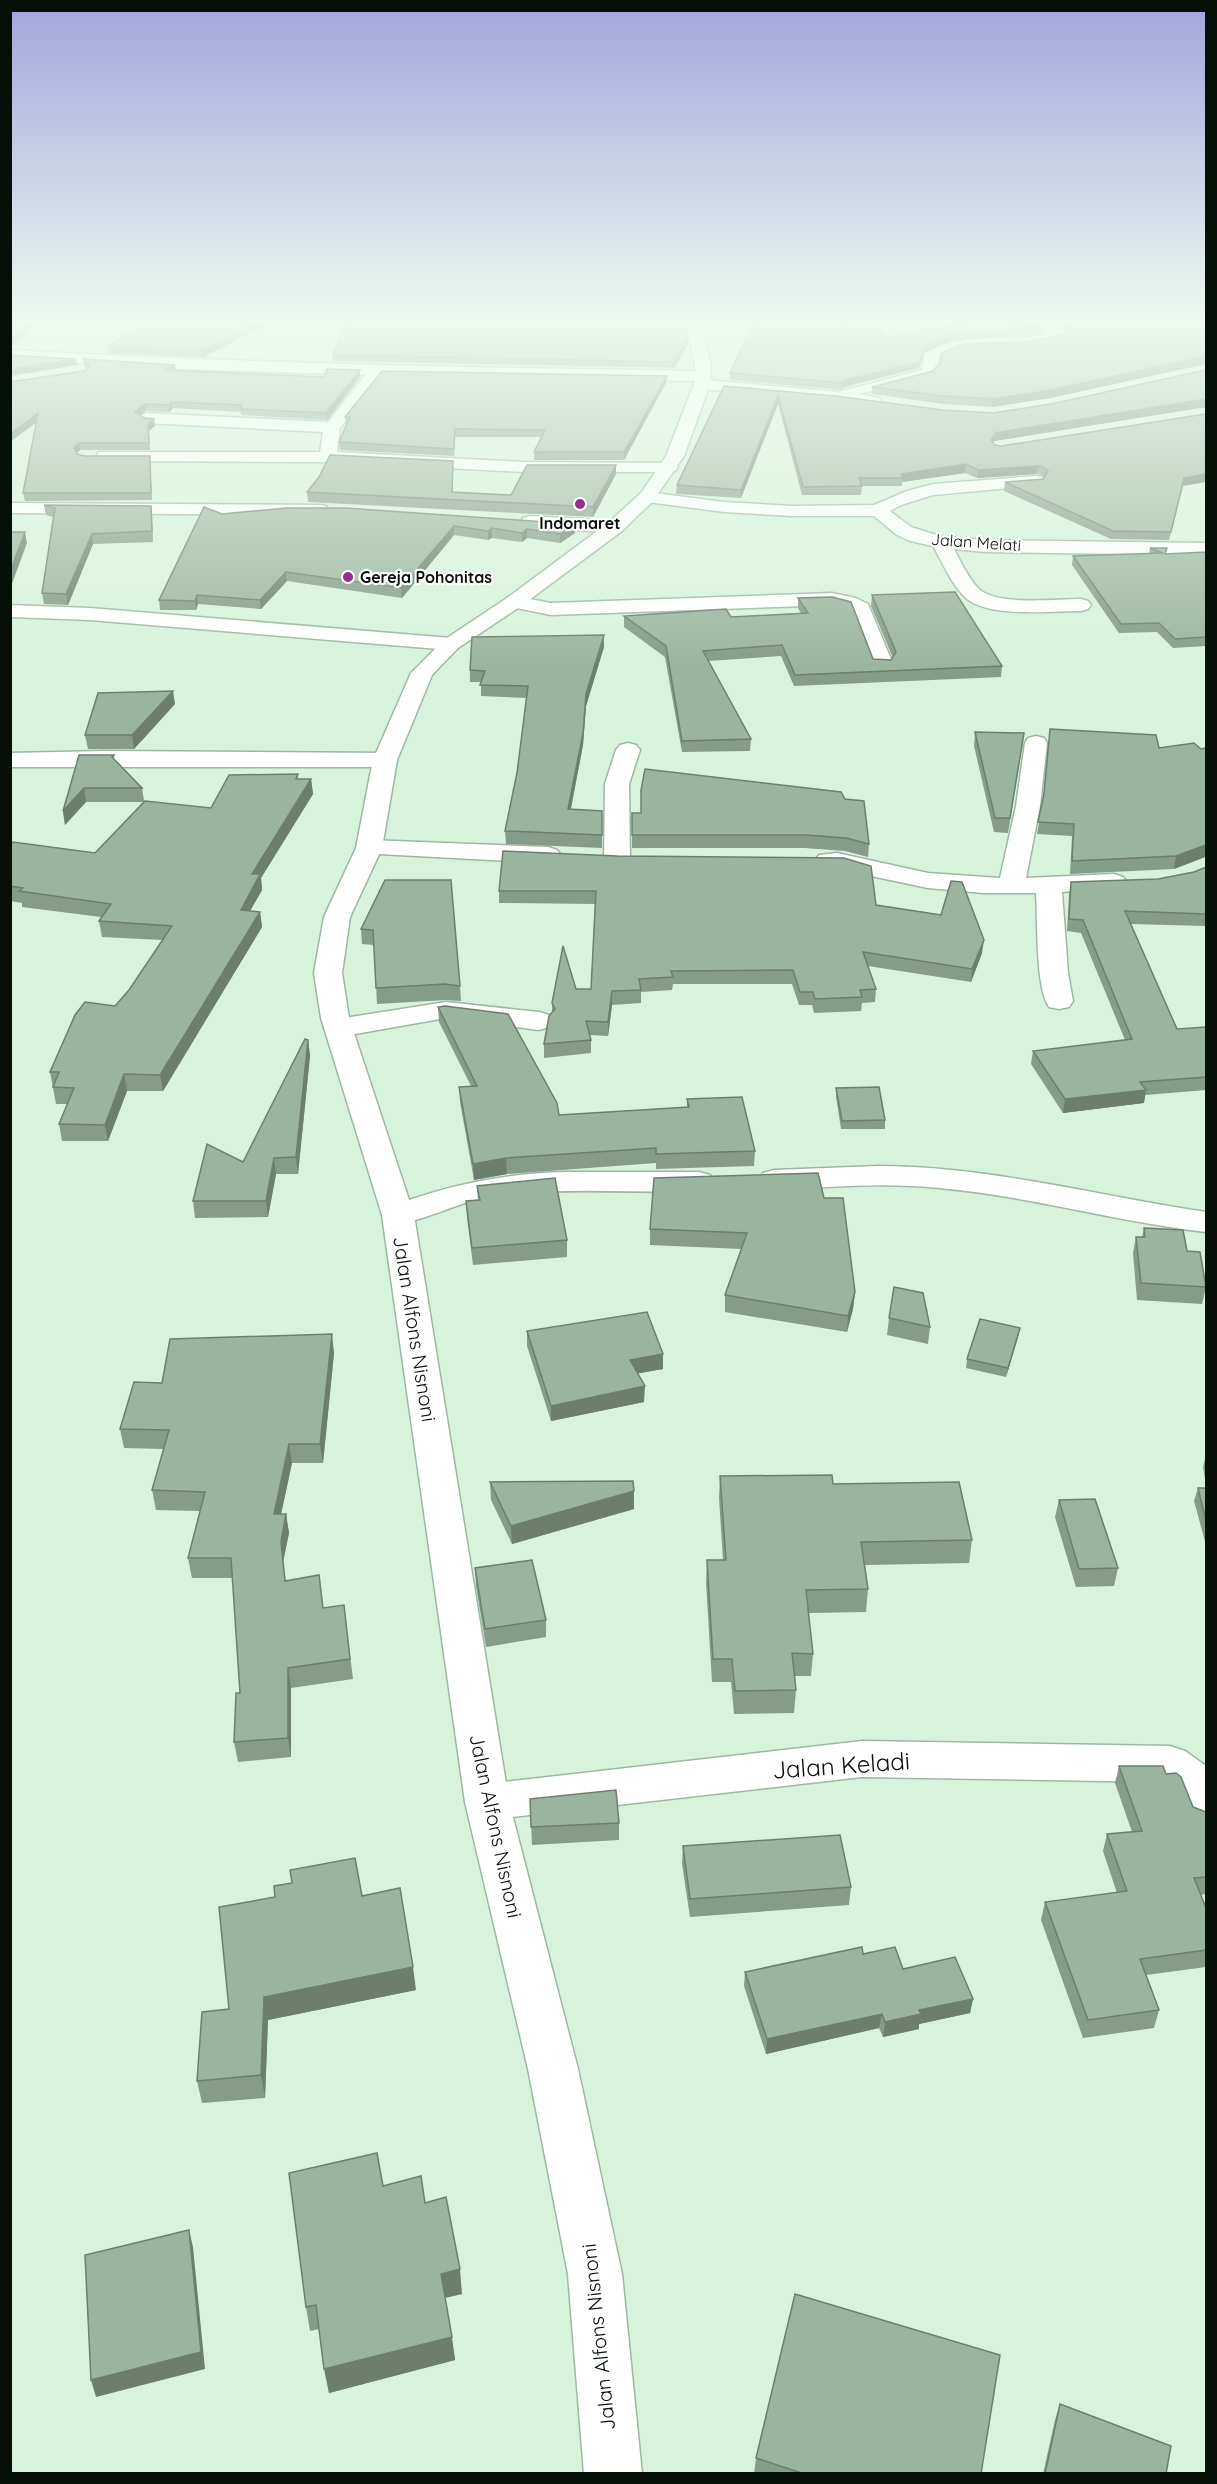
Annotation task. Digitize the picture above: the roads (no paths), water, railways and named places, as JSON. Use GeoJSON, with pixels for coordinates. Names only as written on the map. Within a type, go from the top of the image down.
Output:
{"type":"FeatureCollection","features":[{"type":"Feature","properties":{"kind":"street"},"geometry":{"type":"LineString","coordinates":[[328,457],[331,436]]}},
{"type":"Feature","properties":{"kind":"street","name":"Jalan Alfons Nisnoni"},"geometry":{"type":"LineString","coordinates":[[613,2474],[595,2274],[553,2069],[487,1802],[398,1215],[338,1028],[328,973],[338,917],[369,848],[385,760],[422,673],[451,644],[514,602],[615,527],[647,497],[669,467],[681,436]]}},
{"type":"Feature","properties":{"kind":"street"},"geometry":{"type":"LineString","coordinates":[[86,456],[328,457],[524,467],[669,467]]}},
{"type":"Feature","properties":{"kind":"street"},"geometry":{"type":"LineString","coordinates":[[647,497],[724,507],[792,511],[878,510],[890,502],[934,491],[1036,481]]}},
{"type":"Feature","properties":{"kind":"street"},"geometry":{"type":"LineString","coordinates":[[10,508],[334,510]]}},
{"type":"Feature","properties":{"kind":"street","name":"Jalan Melati"},"geometry":{"type":"LineString","coordinates":[[878,510],[904,531],[917,537],[940,542],[985,546],[1206,549]]}},
{"type":"Feature","properties":{"kind":"street"},"geometry":{"type":"LineString","coordinates":[[513,521],[615,527]]}},
{"type":"Feature","properties":{"kind":"street"},"geometry":{"type":"LineString","coordinates":[[940,542],[976,596],[988,601],[1029,606],[1081,605]]}},
{"type":"Feature","properties":{"kind":"street"},"geometry":{"type":"LineString","coordinates":[[514,602],[551,609],[832,599],[849,602],[861,608],[882,664]]}},
{"type":"Feature","properties":{"kind":"street"},"geometry":{"type":"LineString","coordinates":[[10,611],[90,614],[451,644]]}},
{"type":"Feature","properties":{"kind":"street"},"geometry":{"type":"LineString","coordinates":[[1011,886],[1028,806],[1036,743]]}},
{"type":"Feature","properties":{"kind":"street"},"geometry":{"type":"LineString","coordinates":[[369,848],[605,857],[617,784],[628,750]]}},
{"type":"Feature","properties":{"kind":"street"},"geometry":{"type":"LineString","coordinates":[[10,760],[174,759],[282,762],[385,760]]}},
{"type":"Feature","properties":{"kind":"street"},"geometry":{"type":"LineString","coordinates":[[805,858],[845,861],[898,876],[964,885],[1011,886],[1140,881]]}},
{"type":"Feature","properties":{"kind":"street"},"geometry":{"type":"LineString","coordinates":[[1049,885],[1054,974],[1059,1001]]}},
{"type":"Feature","properties":{"kind":"street"},"geometry":{"type":"LineString","coordinates":[[338,1028],[446,1010],[539,1021]]}},
{"type":"Feature","properties":{"kind":"street"},"geometry":{"type":"LineString","coordinates":[[398,1215],[452,1195],[487,1188],[543,1184],[876,1176],[936,1178],[983,1183],[1206,1222]]}},
{"type":"Feature","properties":{"kind":"street","name":"Jalan Keladi"},"geometry":{"type":"LineString","coordinates":[[487,1802],[862,1759],[1170,1764],[1196,1782],[1206,1812]]}},
{"type":"Feature","properties":{"kind":"place","name":"Indomaret"},"geometry":{"type":"Point","coordinates":[580,504]}},
{"type":"Feature","properties":{"kind":"place","name":"Gereja Pohonitas"},"geometry":{"type":"Point","coordinates":[348,577]}}]}
